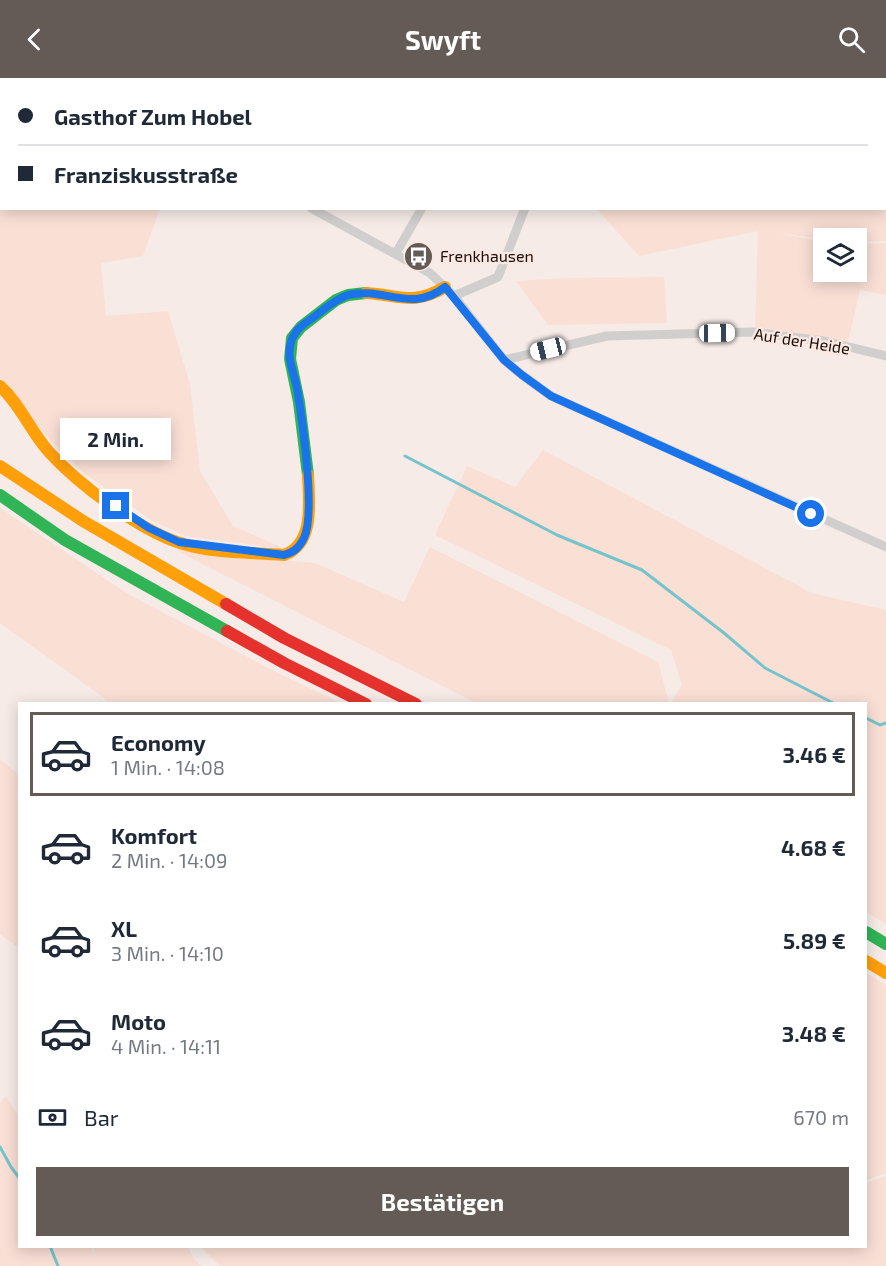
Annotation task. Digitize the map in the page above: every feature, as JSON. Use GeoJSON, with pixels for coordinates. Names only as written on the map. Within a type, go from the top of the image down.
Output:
{"type":"FeatureCollection","features":[{"type":"Feature","properties":{"kind":"main road"},"geometry":{"type":"LineString","coordinates":[[0,386],[12,399],[50,453],[91,488],[149,528],[179,542],[284,555],[295,551],[300,545],[305,537],[307,525],[307,466],[297,386],[289,356],[291,340],[296,330],[348,295],[418,300],[450,292]]}},
{"type":"Feature","properties":{"kind":"main road"},"geometry":{"type":"LineString","coordinates":[[0,466],[83,521],[284,638],[412,702]]}},
{"type":"Feature","properties":{"kind":"main road"},"geometry":{"type":"LineString","coordinates":[[0,495],[65,540],[284,663],[362,702]]}},
{"type":"Feature","properties":{"kind":"main road"},"geometry":{"type":"LineString","coordinates":[[867,933],[886,944]]}},
{"type":"Feature","properties":{"kind":"main road"},"geometry":{"type":"LineString","coordinates":[[867,962],[886,974]]}},
{"type":"Feature","properties":{"kind":"street"},"geometry":{"type":"LineString","coordinates":[[315,210],[430,273],[450,292],[504,360],[551,396],[886,547]]}},
{"type":"Feature","properties":{"kind":"street"},"geometry":{"type":"LineString","coordinates":[[396,253],[421,210]]}},
{"type":"Feature","properties":{"kind":"street"},"geometry":{"type":"LineString","coordinates":[[450,292],[498,277],[524,210]]}},
{"type":"Feature","properties":{"kind":"street","name":"Auf der Heide"},"geometry":{"type":"LineString","coordinates":[[504,360],[607,336],[752,332],[824,341],[886,356]]}},
{"type":"Feature","properties":{"kind":"shaded area"},"geometry":{"type":"Polygon","coordinates":[[[0,210],[160,210],[143,256],[101,263],[106,316],[168,311],[190,384],[200,471],[233,526],[285,549],[186,536],[151,520],[85,474],[48,438],[0,379],[0,210]]]}},
{"type":"Feature","properties":{"kind":"shaded area"},"geometry":{"type":"Polygon","coordinates":[[[598,210],[886,210],[886,241],[867,242],[867,228],[813,228],[813,238],[775,233],[813,239],[813,282],[867,282],[867,244],[886,243],[886,295],[860,290],[847,346],[755,332],[758,231],[639,256],[598,210]]]}},
{"type":"Feature","properties":{"kind":"shaded area"},"geometry":{"type":"Polygon","coordinates":[[[664,277],[667,323],[548,325],[516,281],[567,278],[664,277]]]}},
{"type":"Feature","properties":{"kind":"shaded area"},"geometry":{"type":"Polygon","coordinates":[[[543,450],[812,593],[886,610],[886,924],[867,913],[867,702],[672,702],[682,685],[671,650],[435,535],[467,466],[515,487],[543,450]]]}},
{"type":"Feature","properties":{"kind":"shaded area"},"geometry":{"type":"Polygon","coordinates":[[[0,508],[128,594],[338,702],[110,702],[0,623],[0,508]]]}},
{"type":"Feature","properties":{"kind":"shaded area"},"geometry":{"type":"Polygon","coordinates":[[[430,547],[658,662],[669,702],[474,702],[177,551],[315,563],[404,602],[430,547]]]}},
{"type":"Feature","properties":{"kind":"shaded area"},"geometry":{"type":"Polygon","coordinates":[[[0,759],[18,774],[18,947],[0,934],[0,759]]]}},
{"type":"Feature","properties":{"kind":"shaded area"},"geometry":{"type":"Polygon","coordinates":[[[867,974],[886,985],[886,1173],[867,1180],[867,974]]]}},
{"type":"Feature","properties":{"kind":"shaded area"},"geometry":{"type":"Polygon","coordinates":[[[6,1096],[18,1115],[18,1248],[92,1248],[97,1259],[93,1248],[188,1248],[194,1259],[202,1266],[0,1266],[0,1103],[6,1096]]]}},
{"type":"Feature","properties":{"kind":"shaded area"},"geometry":{"type":"Polygon","coordinates":[[[886,1176],[886,1266],[220,1266],[202,1248],[867,1248],[867,1183],[886,1176]]]}},
{"type":"Feature","properties":{"kind":"waterway"},"geometry":{"type":"LineString","coordinates":[[405,456],[557,535],[642,570],[724,633],[765,668],[831,702]]}},
{"type":"Feature","properties":{"kind":"waterway"},"geometry":{"type":"LineString","coordinates":[[867,718],[880,725],[886,723]]}},
{"type":"Feature","properties":{"kind":"waterway"},"geometry":{"type":"LineString","coordinates":[[0,1147],[18,1176]]}},
{"type":"Feature","properties":{"kind":"waterway"},"geometry":{"type":"LineString","coordinates":[[51,1248],[58,1266]]}},
{"type":"Feature","properties":{"kind":"traffic: fast"},"geometry":{"type":"LineString","coordinates":[[308,475],[299,402],[290,359],[292,338],[301,327],[336,300],[348,295],[366,293]]}},
{"type":"Feature","properties":{"kind":"traffic: fast"},"geometry":{"type":"LineString","coordinates":[[0,495],[65,540],[227,631]]}},
{"type":"Feature","properties":{"kind":"traffic: fast"},"geometry":{"type":"LineString","coordinates":[[867,933],[886,944]]}},
{"type":"Feature","properties":{"kind":"traffic: slow"},"geometry":{"type":"LineString","coordinates":[[366,293],[415,298],[434,293],[445,287]]}},
{"type":"Feature","properties":{"kind":"traffic: slow"},"geometry":{"type":"LineString","coordinates":[[0,386],[14,401],[42,444],[76,478],[110,505],[146,528],[193,547],[284,555],[294,550],[301,542],[308,521],[308,475]]}},
{"type":"Feature","properties":{"kind":"traffic: slow"},"geometry":{"type":"LineString","coordinates":[[0,466],[83,521],[226,604]]}},
{"type":"Feature","properties":{"kind":"traffic: slow"},"geometry":{"type":"LineString","coordinates":[[867,962],[886,973]]}},
{"type":"Feature","properties":{"kind":"traffic: jam"},"geometry":{"type":"LineString","coordinates":[[226,604],[284,638],[412,702]]}},
{"type":"Feature","properties":{"kind":"traffic: jam"},"geometry":{"type":"LineString","coordinates":[[227,631],[362,702]]}},
{"type":"Feature","properties":{"kind":"place","name":"Frenkhausen"},"geometry":{"type":"Point","coordinates":[419,256]}},
{"type":"Feature","properties":{"kind":"route"},"geometry":{"type":"LineString","coordinates":[[116,506],[149,528],[179,542],[284,555],[295,551],[305,537],[308,513],[303,431],[297,386],[289,356],[291,340],[296,330],[348,295],[418,300],[435,295],[445,287],[504,360],[551,396],[811,514]]}}]}
